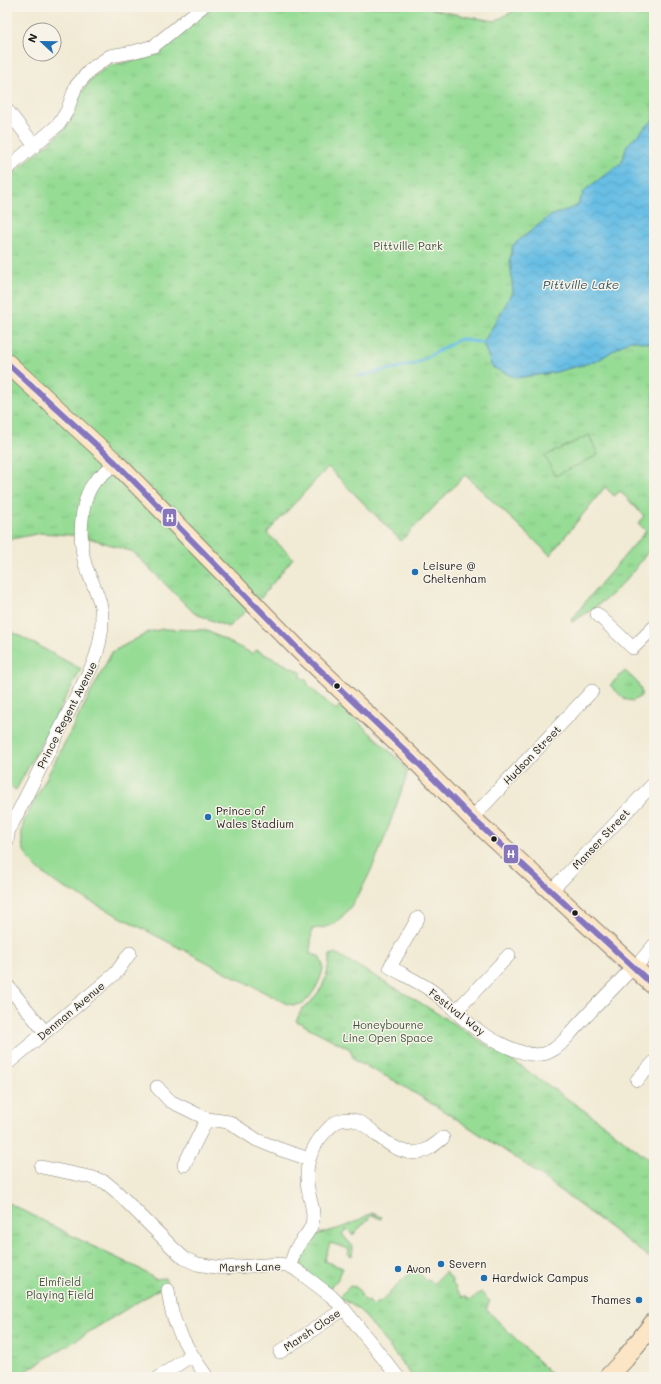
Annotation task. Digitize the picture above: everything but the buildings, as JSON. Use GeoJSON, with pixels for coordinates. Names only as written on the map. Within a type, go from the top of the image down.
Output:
{"type":"FeatureCollection","features":[{"type":"Feature","properties":{"kind":"street"},"geometry":{"type":"LineString","coordinates":[[7,169],[35,146],[64,118],[76,86],[91,69],[110,56],[154,46],[202,7]]}},
{"type":"Feature","properties":{"kind":"street"},"geometry":{"type":"LineString","coordinates":[[7,110],[35,146]]}},
{"type":"Feature","properties":{"kind":"street"},"geometry":{"type":"LineString","coordinates":[[7,363],[116,463],[299,650],[425,770],[472,818],[654,986]]}},
{"type":"Feature","properties":{"kind":"street","name":"Prince Regent Avenue"},"geometry":{"type":"LineString","coordinates":[[7,836],[97,654],[102,632],[101,609],[95,585],[85,564],[81,539],[81,526],[86,502],[92,487],[95,482],[116,463]]}},
{"type":"Feature","properties":{"kind":"street"},"geometry":{"type":"LineString","coordinates":[[597,614],[633,648],[654,627]]}},
{"type":"Feature","properties":{"kind":"street","name":"Hudson Street"},"geometry":{"type":"LineString","coordinates":[[472,818],[592,691]]}},
{"type":"Feature","properties":{"kind":"street","name":"Manser Street"},"geometry":{"type":"LineString","coordinates":[[552,891],[652,785]]}},
{"type":"Feature","properties":{"kind":"street","name":"Festival Way"},"geometry":{"type":"LineString","coordinates":[[418,918],[390,967],[431,990],[465,1020],[495,1040],[527,1054],[533,1055],[544,1054],[558,1046],[654,945]]}},
{"type":"Feature","properties":{"kind":"street","name":"Denman Avenue"},"geometry":{"type":"LineString","coordinates":[[7,1064],[116,973],[130,953]]}},
{"type":"Feature","properties":{"kind":"street"},"geometry":{"type":"LineString","coordinates":[[456,1011],[509,955]]}},
{"type":"Feature","properties":{"kind":"street"},"geometry":{"type":"LineString","coordinates":[[7,985],[45,1032]]}},
{"type":"Feature","properties":{"kind":"street"},"geometry":{"type":"LineString","coordinates":[[636,1080],[654,1062]]}},
{"type":"Feature","properties":{"kind":"street"},"geometry":{"type":"LineString","coordinates":[[157,1087],[170,1102],[207,1119],[229,1122],[257,1140],[309,1159]]}},
{"type":"Feature","properties":{"kind":"street"},"geometry":{"type":"LineString","coordinates":[[184,1165],[207,1119]]}},
{"type":"Feature","properties":{"kind":"street"},"geometry":{"type":"LineString","coordinates":[[290,1266],[296,1249],[308,1233],[313,1223],[313,1211],[306,1182],[309,1159],[323,1134],[336,1121],[349,1119],[359,1122],[389,1145],[399,1150],[420,1152],[428,1149],[443,1138]]}},
{"type":"Feature","properties":{"kind":"street","name":"Marsh Lane"},"geometry":{"type":"LineString","coordinates":[[41,1167],[90,1177],[105,1182],[116,1190],[184,1258],[197,1264],[222,1268],[280,1264],[290,1266],[344,1309],[398,1377]]}},
{"type":"Feature","properties":{"kind":"street"},"geometry":{"type":"LineString","coordinates":[[168,1290],[172,1312],[192,1355],[207,1377]]}},
{"type":"Feature","properties":{"kind":"street","name":"Marsh Close"},"geometry":{"type":"LineString","coordinates":[[280,1352],[344,1309]]}},
{"type":"Feature","properties":{"kind":"street"},"geometry":{"type":"LineString","coordinates":[[608,1377],[625,1359],[654,1322]]}},
{"type":"Feature","properties":{"kind":"street"},"geometry":{"type":"LineString","coordinates":[[159,1377],[192,1355]]}},
{"type":"Feature","properties":{"kind":"green space","name":"Pittville Park"},"geometry":{"type":"Polygon","coordinates":[[[213,7],[429,7],[432,9],[469,17],[495,21],[521,7],[654,7],[654,543],[631,574],[615,591],[594,608],[572,622],[571,621],[586,601],[646,531],[638,523],[644,516],[620,491],[614,496],[605,487],[550,555],[465,475],[401,541],[328,467],[267,533],[293,558],[260,599],[228,627],[194,613],[133,552],[83,536],[41,533],[7,540],[7,178],[61,133],[73,117],[81,94],[92,78],[109,66],[144,58],[158,53],[213,7]]]}},
{"type":"Feature","properties":{"kind":"green space"},"geometry":{"type":"Polygon","coordinates":[[[589,435],[598,455],[555,476],[545,456],[589,435]]]}},
{"type":"Feature","properties":{"kind":"green space"},"geometry":{"type":"Polygon","coordinates":[[[7,629],[81,669],[16,790],[7,785],[7,629]]]}},
{"type":"Feature","properties":{"kind":"green space","name":"Prince of Wales Stadium"},"geometry":{"type":"Polygon","coordinates":[[[163,629],[205,630],[253,654],[256,650],[302,673],[300,677],[306,680],[309,686],[336,710],[340,705],[400,761],[407,770],[406,778],[377,857],[356,898],[345,914],[333,924],[312,929],[310,954],[319,956],[323,969],[314,991],[301,1004],[294,1005],[285,1003],[59,885],[35,866],[29,859],[22,843],[24,821],[112,652],[149,632],[163,629]]]}},
{"type":"Feature","properties":{"kind":"green space"},"geometry":{"type":"Polygon","coordinates":[[[625,671],[639,685],[640,688],[641,696],[633,701],[624,699],[610,685],[625,671]]]}},
{"type":"Feature","properties":{"kind":"green space","name":"Honeybourne Line Open Space"},"geometry":{"type":"Polygon","coordinates":[[[335,953],[416,1000],[519,1065],[609,1128],[654,1164],[654,1261],[522,1162],[395,1081],[354,1060],[350,1049],[296,1021],[302,1009],[311,1002],[322,987],[327,974],[330,955],[335,953]]]}},
{"type":"Feature","properties":{"kind":"green space","name":"Elmfield Playing Field"},"geometry":{"type":"Polygon","coordinates":[[[7,1202],[140,1269],[155,1279],[165,1278],[167,1284],[16,1377],[7,1377],[7,1202]]]}},
{"type":"Feature","properties":{"kind":"green space"},"geometry":{"type":"Polygon","coordinates":[[[372,1213],[382,1217],[381,1219],[372,1215],[353,1235],[347,1229],[342,1234],[353,1247],[352,1256],[348,1254],[349,1249],[330,1243],[324,1261],[343,1268],[338,1279],[329,1289],[299,1267],[309,1237],[347,1226],[372,1213]]]}},
{"type":"Feature","properties":{"kind":"green space"},"geometry":{"type":"Polygon","coordinates":[[[416,1266],[421,1272],[419,1273],[427,1281],[429,1280],[433,1284],[445,1272],[453,1281],[452,1283],[456,1288],[455,1289],[463,1297],[465,1296],[470,1300],[481,1292],[490,1301],[486,1309],[554,1377],[413,1377],[364,1315],[357,1308],[339,1297],[350,1286],[356,1287],[361,1293],[360,1295],[374,1306],[378,1301],[380,1303],[416,1266]]]}},
{"type":"Feature","properties":{"kind":"water","name":"Pittville Lake"},"geometry":{"type":"Polygon","coordinates":[[[654,119],[654,257],[649,276],[654,288],[654,344],[630,340],[597,361],[552,373],[516,378],[492,367],[483,343],[513,292],[510,259],[513,245],[550,216],[577,206],[585,190],[622,162],[627,145],[654,119]]]}},
{"type":"Feature","properties":{"kind":"waterway"},"geometry":{"type":"LineString","coordinates":[[359,376],[415,364],[460,339],[483,343]]}},
{"type":"Feature","properties":{"kind":"transit line","name":"H"},"geometry":{"type":"LineString","coordinates":[[7,363],[116,463],[299,650],[415,760],[472,818],[654,986]]}},
{"type":"Feature","properties":{"kind":"place","name":"Leisure @ Cheltenham"},"geometry":{"type":"Point","coordinates":[415,572]}},
{"type":"Feature","properties":{"kind":"place","name":"Prince of Wales Stadium"},"geometry":{"type":"Point","coordinates":[208,817]}},
{"type":"Feature","properties":{"kind":"place","name":"Severn"},"geometry":{"type":"Point","coordinates":[441,1264]}},
{"type":"Feature","properties":{"kind":"place","name":"Avon"},"geometry":{"type":"Point","coordinates":[398,1269]}},
{"type":"Feature","properties":{"kind":"place","name":"Hardwick Campus"},"geometry":{"type":"Point","coordinates":[484,1278]}},
{"type":"Feature","properties":{"kind":"place","name":"Thames"},"geometry":{"type":"Point","coordinates":[639,1300]}}]}
